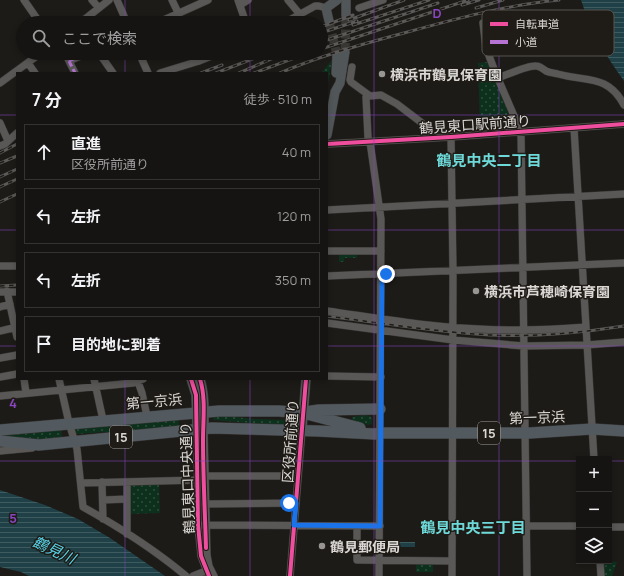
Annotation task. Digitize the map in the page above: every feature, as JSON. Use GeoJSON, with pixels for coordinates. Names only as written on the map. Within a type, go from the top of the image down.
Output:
{"type":"FeatureCollection","features":[{"type":"Feature","properties":{"kind":"highway","name":"15"},"geometry":{"type":"LineString","coordinates":[[303,413],[319,410],[380,409]]}},
{"type":"Feature","properties":{"kind":"highway","name":"第一京浜"},"geometry":{"type":"LineString","coordinates":[[0,430],[200,412],[279,411],[303,413],[358,428],[375,429],[380,433]]}},
{"type":"Feature","properties":{"kind":"highway","name":"第一京浜"},"geometry":{"type":"LineString","coordinates":[[0,441],[39,444],[212,428],[302,430],[375,434],[525,433],[592,429],[624,431]]}},
{"type":"Feature","properties":{"kind":"main road"},"geometry":{"type":"LineString","coordinates":[[328,16],[326,8],[337,0]]}},
{"type":"Feature","properties":{"kind":"main road"},"geometry":{"type":"LineString","coordinates":[[346,0],[346,15]]}},
{"type":"Feature","properties":{"kind":"main road"},"geometry":{"type":"LineString","coordinates":[[328,17],[329,21]]}},
{"type":"Feature","properties":{"kind":"main road"},"geometry":{"type":"LineString","coordinates":[[328,125],[330,106],[340,83],[341,54]]}},
{"type":"Feature","properties":{"kind":"main road","name":"鶴見東口中央通り"},"geometry":{"type":"LineString","coordinates":[[191,380],[200,412]]}},
{"type":"Feature","properties":{"kind":"main road","name":"鶴見東口中央通り"},"geometry":{"type":"LineString","coordinates":[[200,380],[202,390],[200,429]]}},
{"type":"Feature","properties":{"kind":"main road","name":"区役所前通り"},"geometry":{"type":"LineString","coordinates":[[302,430],[306,380]]}},
{"type":"Feature","properties":{"kind":"street"},"geometry":{"type":"LineString","coordinates":[[24,0],[35,16]]}},
{"type":"Feature","properties":{"kind":"street"},"geometry":{"type":"LineString","coordinates":[[92,0],[99,8]]}},
{"type":"Feature","properties":{"kind":"street"},"geometry":{"type":"LineString","coordinates":[[89,16],[109,0]]}},
{"type":"Feature","properties":{"kind":"street"},"geometry":{"type":"LineString","coordinates":[[117,0],[124,16]]}},
{"type":"Feature","properties":{"kind":"street"},"geometry":{"type":"LineString","coordinates":[[172,0],[180,16]]}},
{"type":"Feature","properties":{"kind":"street"},"geometry":{"type":"LineString","coordinates":[[172,16],[208,0]]}},
{"type":"Feature","properties":{"kind":"street"},"geometry":{"type":"LineString","coordinates":[[244,16],[239,3],[248,0]]}},
{"type":"Feature","properties":{"kind":"street"},"geometry":{"type":"LineString","coordinates":[[288,0],[298,12]]}},
{"type":"Feature","properties":{"kind":"street"},"geometry":{"type":"LineString","coordinates":[[359,8],[383,0]]}},
{"type":"Feature","properties":{"kind":"street"},"geometry":{"type":"LineString","coordinates":[[297,16],[315,6],[326,8]]}},
{"type":"Feature","properties":{"kind":"street"},"geometry":{"type":"LineString","coordinates":[[489,56],[521,132],[527,576]]}},
{"type":"Feature","properties":{"kind":"street"},"geometry":{"type":"LineString","coordinates":[[0,83],[31,60]]}},
{"type":"Feature","properties":{"kind":"street"},"geometry":{"type":"LineString","coordinates":[[104,60],[112,72]]}},
{"type":"Feature","properties":{"kind":"street"},"geometry":{"type":"LineString","coordinates":[[142,60],[148,72]]}},
{"type":"Feature","properties":{"kind":"street"},"geometry":{"type":"LineString","coordinates":[[69,61],[74,72]]}},
{"type":"Feature","properties":{"kind":"street"},"geometry":{"type":"LineString","coordinates":[[163,72],[199,61]]}},
{"type":"Feature","properties":{"kind":"street"},"geometry":{"type":"LineString","coordinates":[[28,62],[34,72]]}},
{"type":"Feature","properties":{"kind":"street"},"geometry":{"type":"LineString","coordinates":[[498,78],[532,66],[538,66],[548,72],[596,80],[612,88],[624,105]]}},
{"type":"Feature","properties":{"kind":"street"},"geometry":{"type":"LineString","coordinates":[[352,67],[350,81],[371,96],[381,95],[397,104],[422,123],[429,133],[430,138]]}},
{"type":"Feature","properties":{"kind":"street"},"geometry":{"type":"LineString","coordinates":[[367,94],[368,138],[370,142],[381,219],[382,274],[379,576]]}},
{"type":"Feature","properties":{"kind":"street"},"geometry":{"type":"LineString","coordinates":[[0,123],[8,141]]}},
{"type":"Feature","properties":{"kind":"street","name":"鶴見東口駅前通り"},"geometry":{"type":"LineString","coordinates":[[328,144],[451,137],[624,124]]}},
{"type":"Feature","properties":{"kind":"street"},"geometry":{"type":"LineString","coordinates":[[574,128],[594,456]]}},
{"type":"Feature","properties":{"kind":"street"},"geometry":{"type":"LineString","coordinates":[[0,146],[16,134]]}},
{"type":"Feature","properties":{"kind":"street"},"geometry":{"type":"LineString","coordinates":[[451,137],[453,203],[452,576]]}},
{"type":"Feature","properties":{"kind":"street"},"geometry":{"type":"LineString","coordinates":[[328,210],[624,194]]}},
{"type":"Feature","properties":{"kind":"street"},"geometry":{"type":"LineString","coordinates":[[328,251],[381,251]]}},
{"type":"Feature","properties":{"kind":"street"},"geometry":{"type":"LineString","coordinates":[[328,276],[624,263]]}},
{"type":"Feature","properties":{"kind":"street"},"geometry":{"type":"LineString","coordinates":[[0,266],[16,266]]}},
{"type":"Feature","properties":{"kind":"street"},"geometry":{"type":"LineString","coordinates":[[0,331],[16,327],[10,304],[4,292],[16,292]]}},
{"type":"Feature","properties":{"kind":"street"},"geometry":{"type":"LineString","coordinates":[[0,307],[10,304]]}},
{"type":"Feature","properties":{"kind":"street"},"geometry":{"type":"LineString","coordinates":[[328,311],[479,330],[524,330],[586,327]]}},
{"type":"Feature","properties":{"kind":"street"},"geometry":{"type":"LineString","coordinates":[[328,323],[453,340],[524,346],[587,345],[624,342]]}},
{"type":"Feature","properties":{"kind":"street"},"geometry":{"type":"LineString","coordinates":[[0,358],[16,354]]}},
{"type":"Feature","properties":{"kind":"street"},"geometry":{"type":"LineString","coordinates":[[0,377],[16,374]]}},
{"type":"Feature","properties":{"kind":"street"},"geometry":{"type":"LineString","coordinates":[[328,376],[381,377]]}},
{"type":"Feature","properties":{"kind":"street"},"geometry":{"type":"LineString","coordinates":[[24,380],[26,393]]}},
{"type":"Feature","properties":{"kind":"street"},"geometry":{"type":"LineString","coordinates":[[59,380],[68,423],[70,442],[77,449],[83,507],[168,561],[186,576]]}},
{"type":"Feature","properties":{"kind":"street"},"geometry":{"type":"LineString","coordinates":[[94,380],[103,420]]}},
{"type":"Feature","properties":{"kind":"street"},"geometry":{"type":"LineString","coordinates":[[0,396],[97,387],[140,380],[146,416]]}},
{"type":"Feature","properties":{"kind":"street","name":"鶴見東口中央通り"},"geometry":{"type":"LineString","coordinates":[[200,429],[202,479],[200,556],[209,576]]}},
{"type":"Feature","properties":{"kind":"street","name":"区役所前通り"},"geometry":{"type":"LineString","coordinates":[[290,576],[302,430]]}},
{"type":"Feature","properties":{"kind":"street"},"geometry":{"type":"LineString","coordinates":[[0,451],[37,448],[70,442]]}},
{"type":"Feature","properties":{"kind":"street"},"geometry":{"type":"LineString","coordinates":[[81,483],[298,476]]}},
{"type":"Feature","properties":{"kind":"street","name":"鶴見東口中央通り"},"geometry":{"type":"LineString","coordinates":[[202,479],[205,504],[202,525],[209,566],[214,576]]}},
{"type":"Feature","properties":{"kind":"street"},"geometry":{"type":"LineString","coordinates":[[102,482],[103,519]]}},
{"type":"Feature","properties":{"kind":"street"},"geometry":{"type":"LineString","coordinates":[[127,482],[127,534]]}},
{"type":"Feature","properties":{"kind":"street"},"geometry":{"type":"LineString","coordinates":[[103,500],[127,499]]}},
{"type":"Feature","properties":{"kind":"street"},"geometry":{"type":"LineString","coordinates":[[205,504],[296,503]]}},
{"type":"Feature","properties":{"kind":"street"},"geometry":{"type":"LineString","coordinates":[[202,525],[380,526]]}},
{"type":"Feature","properties":{"kind":"street"},"geometry":{"type":"LineString","coordinates":[[357,526],[357,560],[452,561]]}},
{"type":"Feature","properties":{"kind":"street"},"geometry":{"type":"LineString","coordinates":[[526,526],[576,526]]}},
{"type":"Feature","properties":{"kind":"street"},"geometry":{"type":"LineString","coordinates":[[612,526],[624,527]]}},
{"type":"Feature","properties":{"kind":"street"},"geometry":{"type":"LineString","coordinates":[[193,576],[204,574],[200,564],[200,556]]}},
{"type":"Feature","properties":{"kind":"street"},"geometry":{"type":"LineString","coordinates":[[600,564],[601,576]]}},
{"type":"Feature","properties":{"kind":"green space"},"geometry":{"type":"Polygon","coordinates":[[[332,60],[328,83],[328,72],[322,72],[332,60]]]}},
{"type":"Feature","properties":{"kind":"green space"},"geometry":{"type":"Polygon","coordinates":[[[487,62],[513,124],[480,126],[478,63],[487,62]]]}},
{"type":"Feature","properties":{"kind":"green space"},"geometry":{"type":"Polygon","coordinates":[[[357,252],[357,258],[344,258],[344,262],[339,262],[339,253],[357,252]]]}},
{"type":"Feature","properties":{"kind":"green space"},"geometry":{"type":"Polygon","coordinates":[[[214,415],[287,420],[287,426],[213,420],[214,415]]]}},
{"type":"Feature","properties":{"kind":"green space"},"geometry":{"type":"Polygon","coordinates":[[[366,415],[372,417],[372,424],[368,425],[352,420],[352,417],[366,415]]]}},
{"type":"Feature","properties":{"kind":"green space"},"geometry":{"type":"Polygon","coordinates":[[[179,419],[179,427],[126,432],[78,434],[75,433],[74,428],[179,419]]]}},
{"type":"Feature","properties":{"kind":"green space"},"geometry":{"type":"Polygon","coordinates":[[[61,428],[62,438],[35,440],[0,438],[0,434],[61,428]]]}},
{"type":"Feature","properties":{"kind":"green space"},"geometry":{"type":"Polygon","coordinates":[[[159,483],[160,513],[130,514],[130,486],[159,483]]]}},
{"type":"Feature","properties":{"kind":"green space"},"geometry":{"type":"Polygon","coordinates":[[[612,562],[617,562],[612,576],[603,576],[603,564],[612,564],[612,562]]]}},
{"type":"Feature","properties":{"kind":"green space"},"geometry":{"type":"Polygon","coordinates":[[[416,563],[433,563],[433,572],[416,572],[416,563]]]}},
{"type":"Feature","properties":{"kind":"water"},"geometry":{"type":"Polygon","coordinates":[[[581,0],[624,0],[624,81],[607,56],[614,56],[614,10],[585,10],[581,0]]]}},
{"type":"Feature","properties":{"kind":"water","name":"鶴見川"},"geometry":{"type":"Polygon","coordinates":[[[0,490],[45,505],[78,519],[110,538],[165,576],[29,576],[21,572],[0,567],[0,490]]]}},
{"type":"Feature","properties":{"kind":"water"},"geometry":{"type":"Polygon","coordinates":[[[396,542],[415,542],[415,547],[396,547],[396,542]]]}},
{"type":"Feature","properties":{"kind":"tunnel"},"geometry":{"type":"LineString","coordinates":[[345,52],[346,15]]}},
{"type":"Feature","properties":{"kind":"tunnel"},"geometry":{"type":"LineString","coordinates":[[329,21],[337,55]]}},
{"type":"Feature","properties":{"kind":"railway"},"geometry":{"type":"LineString","coordinates":[[349,20],[404,0]]}},
{"type":"Feature","properties":{"kind":"railway"},"geometry":{"type":"LineString","coordinates":[[353,25],[429,0]]}},
{"type":"Feature","properties":{"kind":"railway"},"geometry":{"type":"LineString","coordinates":[[328,47],[468,0]]}},
{"type":"Feature","properties":{"kind":"railway"},"geometry":{"type":"LineString","coordinates":[[462,5],[479,0]]}},
{"type":"Feature","properties":{"kind":"railway"},"geometry":{"type":"LineString","coordinates":[[476,8],[503,0]]}},
{"type":"Feature","properties":{"kind":"railway"},"geometry":{"type":"LineString","coordinates":[[495,10],[559,0]]}},
{"type":"Feature","properties":{"kind":"railway"},"geometry":{"type":"LineString","coordinates":[[328,40],[438,3]]}},
{"type":"Feature","properties":{"kind":"railway"},"geometry":{"type":"LineString","coordinates":[[328,55],[482,13]]}},
{"type":"Feature","properties":{"kind":"railway"},"geometry":{"type":"LineString","coordinates":[[328,24],[353,15]]}},
{"type":"Feature","properties":{"kind":"railway"},"geometry":{"type":"LineString","coordinates":[[328,31],[357,21]]}},
{"type":"Feature","properties":{"kind":"railway"},"geometry":{"type":"LineString","coordinates":[[219,72],[250,60]]}},
{"type":"Feature","properties":{"kind":"railway"},"geometry":{"type":"LineString","coordinates":[[241,72],[269,60]]}},
{"type":"Feature","properties":{"kind":"railway"},"geometry":{"type":"LineString","coordinates":[[257,72],[289,60]]}},
{"type":"Feature","properties":{"kind":"railway"},"geometry":{"type":"LineString","coordinates":[[282,72],[313,60]]}},
{"type":"Feature","properties":{"kind":"railway"},"geometry":{"type":"LineString","coordinates":[[204,72],[222,65]]}},
{"type":"Feature","properties":{"kind":"railway"},"geometry":{"type":"LineString","coordinates":[[0,153],[16,145]]}},
{"type":"Feature","properties":{"kind":"railway"},"geometry":{"type":"LineString","coordinates":[[0,163],[16,156]]}},
{"type":"Feature","properties":{"kind":"railway"},"geometry":{"type":"LineString","coordinates":[[0,177],[16,169]]}},
{"type":"Feature","properties":{"kind":"railway"},"geometry":{"type":"LineString","coordinates":[[0,187],[16,179]]}},
{"type":"Feature","properties":{"kind":"railway"},"geometry":{"type":"LineString","coordinates":[[0,202],[16,194]]}},
{"type":"Feature","properties":{"kind":"railway"},"geometry":{"type":"LineString","coordinates":[[0,286],[16,285]]}},
{"type":"Feature","properties":{"kind":"railway"},"geometry":{"type":"LineString","coordinates":[[328,316],[429,330],[490,335],[557,334],[624,326]]}},
{"type":"Feature","properties":{"kind":"marked path"},"geometry":{"type":"LineString","coordinates":[[68,60],[74,72]]}},
{"type":"Feature","properties":{"kind":"cycle path"},"geometry":{"type":"LineString","coordinates":[[328,144],[451,137],[624,124]]}},
{"type":"Feature","properties":{"kind":"cycle path"},"geometry":{"type":"LineString","coordinates":[[191,380],[196,395],[198,525],[201,556],[209,576]]}},
{"type":"Feature","properties":{"kind":"cycle path"},"geometry":{"type":"LineString","coordinates":[[200,380],[204,401],[203,454],[206,548]]}},
{"type":"Feature","properties":{"kind":"cycle path"},"geometry":{"type":"LineString","coordinates":[[290,576],[306,380]]}},
{"type":"Feature","properties":{"kind":"place","name":"横浜市鶴見保育園"},"geometry":{"type":"Point","coordinates":[382,74]}},
{"type":"Feature","properties":{"kind":"place","name":"横浜市芦穂崎保育園"},"geometry":{"type":"Point","coordinates":[476,291]}},
{"type":"Feature","properties":{"kind":"place","name":"鶴見郵便局"},"geometry":{"type":"Point","coordinates":[322,546]}},
{"type":"Feature","properties":{"kind":"district","name":"鶴見中央二丁目"},"geometry":{"type":"Point","coordinates":[489,160]}},
{"type":"Feature","properties":{"kind":"district","name":"鶴見中央三丁目"},"geometry":{"type":"Point","coordinates":[473,527]}},
{"type":"Feature","properties":{"kind":"route"},"geometry":{"type":"LineString","coordinates":[[289,503],[296,503],[294,525],[380,526],[382,274],[386,274]]}}]}
